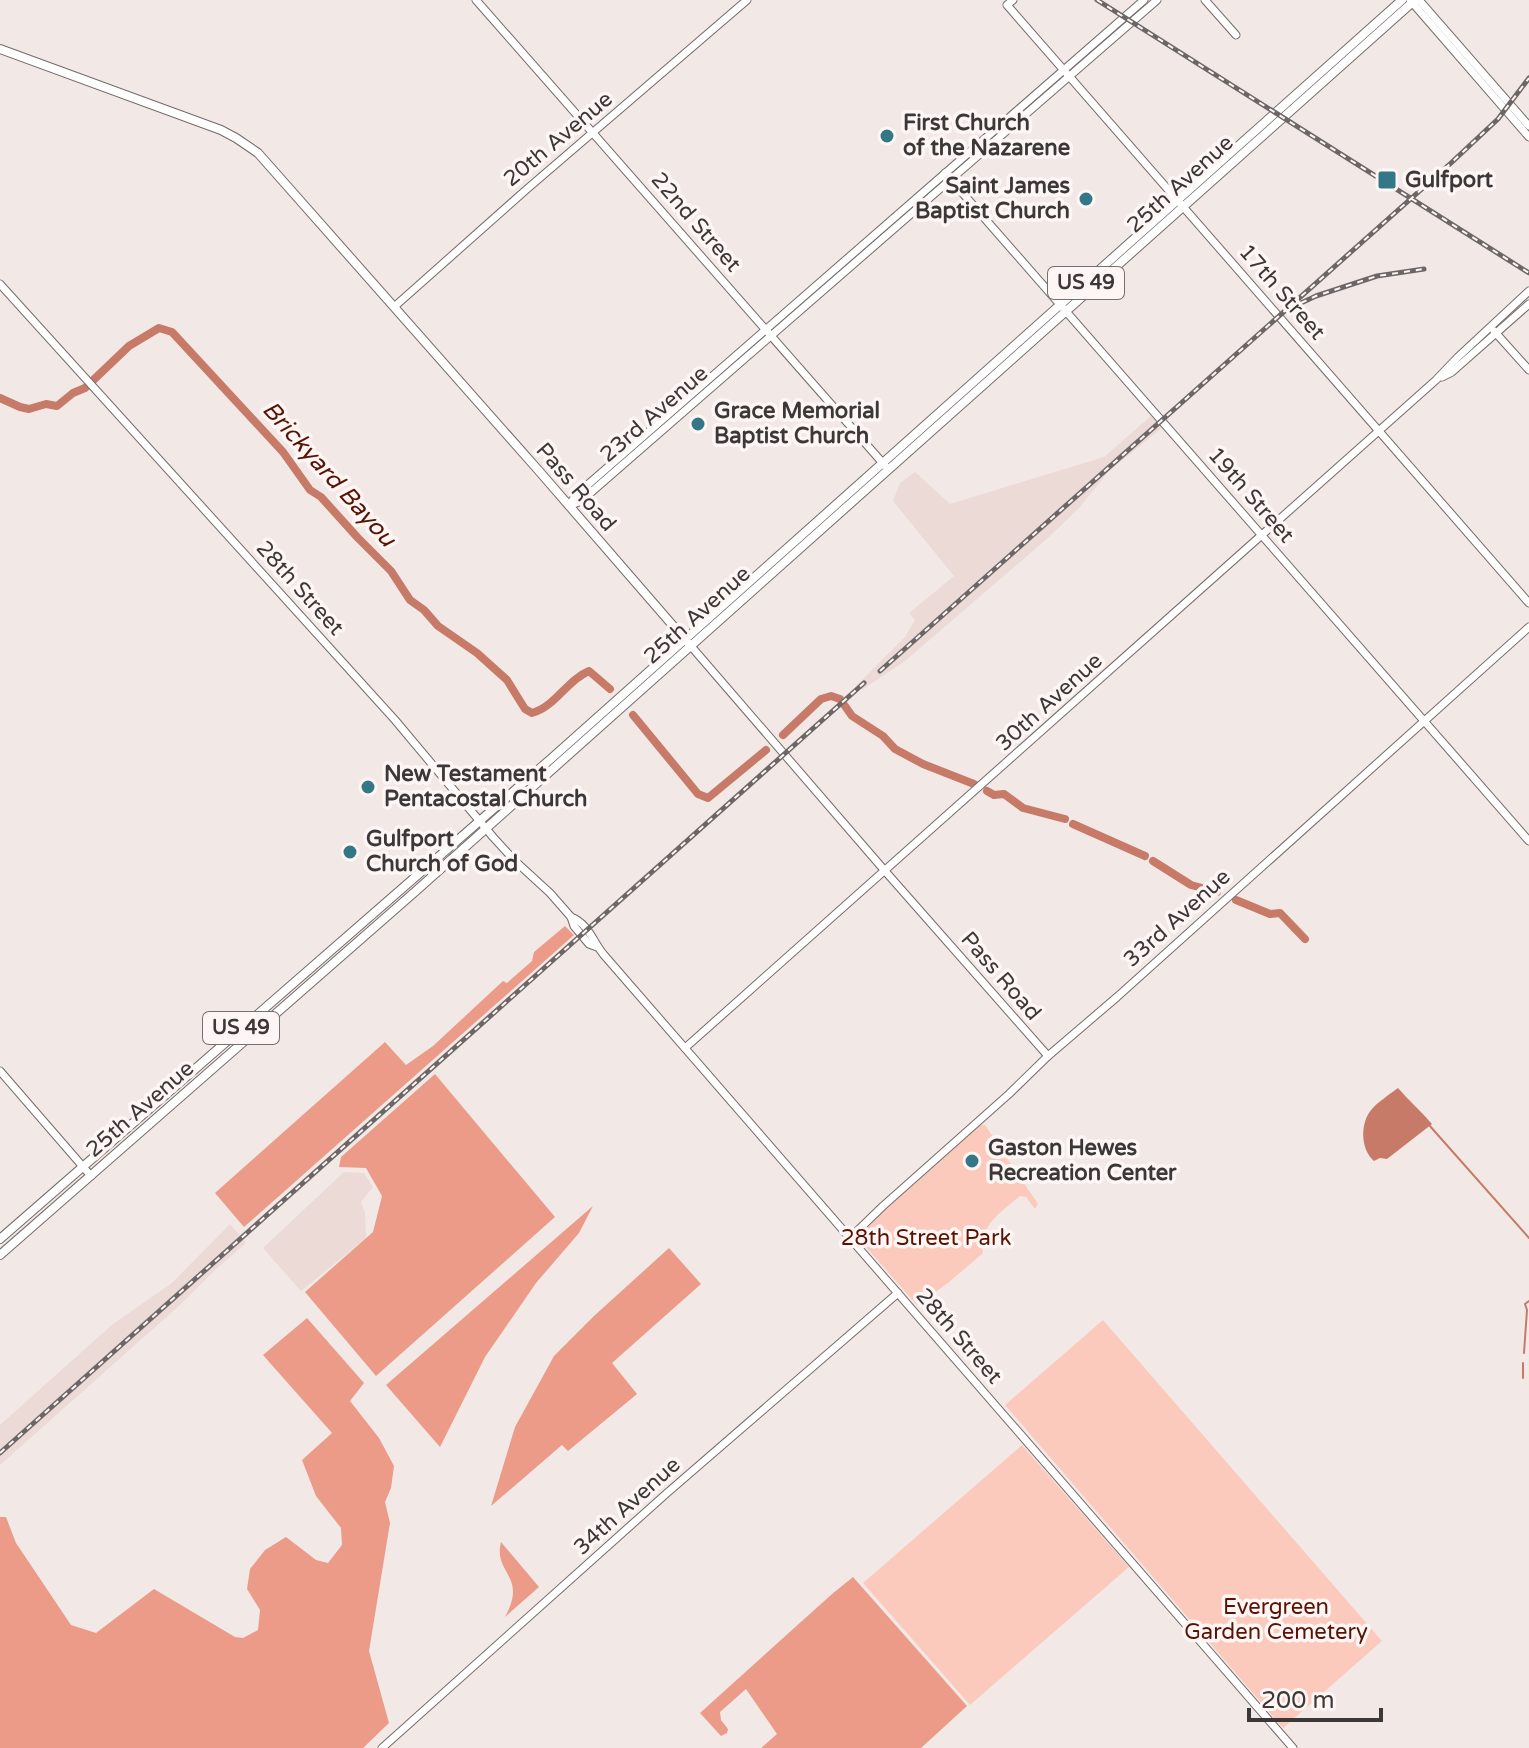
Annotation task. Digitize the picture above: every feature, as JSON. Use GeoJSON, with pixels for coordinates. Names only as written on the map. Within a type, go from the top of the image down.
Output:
{"type":"FeatureCollection","features":[{"type":"Feature","properties":{"kind":"main road","name":"25th Avenue"},"geometry":{"type":"LineString","coordinates":[[0,1255],[392,912],[483,825],[1180,204],[1402,0]]}},
{"type":"Feature","properties":{"kind":"main road","name":"25th Avenue"},"geometry":{"type":"LineString","coordinates":[[1180,204],[1414,1]]}},
{"type":"Feature","properties":{"kind":"main road","name":"Pass Road"},"geometry":{"type":"LineString","coordinates":[[0,49],[209,125],[246,144],[266,161],[688,642]]}},
{"type":"Feature","properties":{"kind":"main road","name":"25th Avenue"},"geometry":{"type":"LineString","coordinates":[[0,1239],[409,881],[483,825]]}},
{"type":"Feature","properties":{"kind":"street","name":"22nd Street"},"geometry":{"type":"LineString","coordinates":[[476,0],[886,466]]}},
{"type":"Feature","properties":{"kind":"street","name":"20th Avenue"},"geometry":{"type":"LineString","coordinates":[[394,307],[747,0]]}},
{"type":"Feature","properties":{"kind":"street","name":"23rd Avenue"},"geometry":{"type":"LineString","coordinates":[[768,333],[952,180],[1144,0]]}},
{"type":"Feature","properties":{"kind":"street","name":"23rd Avenue"},"geometry":{"type":"LineString","coordinates":[[569,506],[581,501],[945,173],[1157,0]]}},
{"type":"Feature","properties":{"kind":"street"},"geometry":{"type":"LineString","coordinates":[[1205,0],[1236,35]]}},
{"type":"Feature","properties":{"kind":"street"},"geometry":{"type":"LineString","coordinates":[[1414,1],[1529,126]]}},
{"type":"Feature","properties":{"kind":"street"},"geometry":{"type":"LineString","coordinates":[[1414,1],[1529,137]]}},
{"type":"Feature","properties":{"kind":"street","name":"17th Street"},"geometry":{"type":"LineString","coordinates":[[1010,2],[1066,73],[1529,603]]}},
{"type":"Feature","properties":{"kind":"street","name":"19th Street"},"geometry":{"type":"LineString","coordinates":[[945,173],[1529,841]]}},
{"type":"Feature","properties":{"kind":"street","name":"28th Street"},"geometry":{"type":"LineString","coordinates":[[0,284],[395,720],[514,860],[550,893],[589,944],[597,947],[1293,1748]]}},
{"type":"Feature","properties":{"kind":"street","name":"30th Avenue"},"geometry":{"type":"LineString","coordinates":[[685,1048],[1436,380],[1452,372],[1529,291]]}},
{"type":"Feature","properties":{"kind":"street","name":"30th Avenue"},"geometry":{"type":"LineString","coordinates":[[1493,330],[1529,304]]}},
{"type":"Feature","properties":{"kind":"street"},"geometry":{"type":"LineString","coordinates":[[1493,330],[1529,370]]}},
{"type":"Feature","properties":{"kind":"street","name":"33rd Avenue"},"geometry":{"type":"LineString","coordinates":[[850,1238],[1048,1056],[1529,627]]}},
{"type":"Feature","properties":{"kind":"street","name":"Pass Road"},"geometry":{"type":"LineString","coordinates":[[688,642],[1048,1056]]}},
{"type":"Feature","properties":{"kind":"street"},"geometry":{"type":"LineString","coordinates":[[0,1071],[91,1176]]}},
{"type":"Feature","properties":{"kind":"street","name":"34th Avenue"},"geometry":{"type":"LineString","coordinates":[[382,1748],[667,1493],[898,1293]]}},
{"type":"Feature","properties":{"kind":"shaded area"},"geometry":{"type":"Polygon","coordinates":[[[1152,415],[1162,428],[1109,471],[1079,508],[1049,537],[905,661],[862,690],[857,685],[905,637],[915,620],[909,613],[954,576],[893,501],[900,483],[915,472],[950,504],[1104,457],[1152,415]]]}},
{"type":"Feature","properties":{"kind":"shaded area"},"geometry":{"type":"Polygon","coordinates":[[[565,926],[574,935],[244,1227],[215,1193],[385,1042],[406,1065],[433,1046],[503,981],[507,983],[532,961],[534,952],[565,926]]]}},
{"type":"Feature","properties":{"kind":"shaded area"},"geometry":{"type":"Polygon","coordinates":[[[435,1074],[555,1217],[376,1376],[305,1292],[373,1232],[382,1196],[366,1168],[339,1167],[341,1157],[435,1074]]]}},
{"type":"Feature","properties":{"kind":"shaded area"},"geometry":{"type":"Polygon","coordinates":[[[1398,1088],[1432,1124],[1387,1159],[1374,1161],[1364,1143],[1365,1121],[1375,1106],[1398,1088]]]}},
{"type":"Feature","properties":{"kind":"shaded area"},"geometry":{"type":"Polygon","coordinates":[[[344,1172],[364,1173],[373,1187],[361,1202],[365,1213],[366,1238],[301,1291],[263,1248],[344,1172]]]}},
{"type":"Feature","properties":{"kind":"shaded area"},"geometry":{"type":"Polygon","coordinates":[[[593,1206],[579,1233],[536,1283],[485,1357],[440,1447],[386,1385],[593,1206]]]}},
{"type":"Feature","properties":{"kind":"shaded area"},"geometry":{"type":"Polygon","coordinates":[[[230,1224],[246,1243],[0,1465],[0,1425],[113,1324],[172,1283],[230,1224]]]}},
{"type":"Feature","properties":{"kind":"shaded area"},"geometry":{"type":"Polygon","coordinates":[[[669,1248],[701,1284],[612,1363],[637,1394],[568,1451],[562,1445],[491,1506],[515,1427],[554,1356],[669,1248]]]}},
{"type":"Feature","properties":{"kind":"shaded area"},"geometry":{"type":"Polygon","coordinates":[[[307,1318],[364,1383],[350,1401],[379,1438],[394,1466],[391,1488],[385,1502],[390,1523],[369,1651],[389,1723],[363,1748],[0,1748],[0,1517],[6,1517],[16,1543],[71,1625],[96,1633],[154,1589],[235,1637],[243,1638],[258,1630],[260,1610],[247,1589],[250,1569],[265,1550],[286,1537],[316,1560],[328,1563],[342,1545],[341,1528],[316,1496],[302,1460],[332,1433],[263,1355],[307,1318]]]}},
{"type":"Feature","properties":{"kind":"shaded area"},"geometry":{"type":"Polygon","coordinates":[[[501,1542],[539,1587],[505,1617],[513,1592],[501,1561],[501,1542]]]}},
{"type":"Feature","properties":{"kind":"shaded area"},"geometry":{"type":"Polygon","coordinates":[[[853,1577],[967,1706],[921,1748],[761,1748],[777,1734],[746,1689],[720,1712],[721,1720],[728,1729],[721,1736],[700,1713],[853,1577]]]}},
{"type":"Feature","properties":{"kind":"green space","name":"28th Street Park"},"geometry":{"type":"Polygon","coordinates":[[[979,1125],[985,1125],[1038,1204],[1035,1209],[1026,1197],[1020,1196],[992,1220],[984,1235],[983,1253],[917,1305],[858,1238],[886,1208],[979,1125]]]}},
{"type":"Feature","properties":{"kind":"green space","name":"Evergreen Garden Cemetery"},"geometry":{"type":"Polygon","coordinates":[[[1103,1320],[1382,1641],[1283,1728],[1005,1405],[1103,1320]]]}},
{"type":"Feature","properties":{"kind":"green space","name":"Evergreen Garden Cemetery"},"geometry":{"type":"Polygon","coordinates":[[[1022,1445],[1129,1567],[970,1705],[863,1583],[1022,1445]]]}},
{"type":"Feature","properties":{"kind":"waterway","name":"Brickyard Bayou"},"geometry":{"type":"LineString","coordinates":[[0,398],[29,409],[46,404],[57,406],[85,388],[129,346],[159,328],[172,332],[283,452],[310,490],[321,497],[391,571],[410,600],[507,680],[525,709],[532,713],[540,710],[589,671],[610,689]]}},
{"type":"Feature","properties":{"kind":"waterway","name":"Brickyard Bayou"},"geometry":{"type":"LineString","coordinates":[[783,735],[821,699],[831,696],[840,699],[852,716],[883,736],[895,749],[974,784]]}},
{"type":"Feature","properties":{"kind":"waterway","name":"Brickyard Bayou"},"geometry":{"type":"LineString","coordinates":[[633,715],[698,794],[708,798],[766,750]]}},
{"type":"Feature","properties":{"kind":"waterway","name":"Brickyard Bayou"},"geometry":{"type":"LineString","coordinates":[[987,791],[994,795],[1004,794],[1023,808],[1065,819]]}},
{"type":"Feature","properties":{"kind":"waterway","name":"Brickyard Bayou"},"geometry":{"type":"LineString","coordinates":[[1073,824],[1145,856]]}},
{"type":"Feature","properties":{"kind":"waterway","name":"Brickyard Bayou"},"geometry":{"type":"LineString","coordinates":[[1153,861],[1191,885],[1217,892]]}},
{"type":"Feature","properties":{"kind":"waterway","name":"Brickyard Bayou"},"geometry":{"type":"LineString","coordinates":[[1236,900],[1270,914],[1280,913],[1305,939]]}},
{"type":"Feature","properties":{"kind":"waterway"},"geometry":{"type":"LineString","coordinates":[[1429,1125],[1529,1238]]}},
{"type":"Feature","properties":{"kind":"waterway"},"geometry":{"type":"LineString","coordinates":[[1524,1353],[1525,1304],[1529,1301]]}},
{"type":"Feature","properties":{"kind":"waterway"},"geometry":{"type":"LineString","coordinates":[[1523,1363],[1523,1378]]}},
{"type":"Feature","properties":{"kind":"railway"},"geometry":{"type":"LineString","coordinates":[[1097,0],[1529,273]]}},
{"type":"Feature","properties":{"kind":"railway"},"geometry":{"type":"LineString","coordinates":[[880,671],[1451,163],[1498,119],[1529,78]]}},
{"type":"Feature","properties":{"kind":"railway"},"geometry":{"type":"LineString","coordinates":[[1301,303],[1377,276],[1424,269]]}},
{"type":"Feature","properties":{"kind":"railway"},"geometry":{"type":"LineString","coordinates":[[0,1453],[864,683]]}},
{"type":"Feature","properties":{"kind":"place","name":"First Church of the Nazarene"},"geometry":{"type":"Point","coordinates":[887,136]}},
{"type":"Feature","properties":{"kind":"place","name":"Gulfport"},"geometry":{"type":"Point","coordinates":[1387,180]}},
{"type":"Feature","properties":{"kind":"place","name":"Saint James Baptist Church"},"geometry":{"type":"Point","coordinates":[1086,199]}},
{"type":"Feature","properties":{"kind":"place","name":"Grace Memorial Baptist Church"},"geometry":{"type":"Point","coordinates":[698,424]}},
{"type":"Feature","properties":{"kind":"place","name":"New Testament Pentacostal Church"},"geometry":{"type":"Point","coordinates":[368,787]}},
{"type":"Feature","properties":{"kind":"place","name":"Gulfport Church of God"},"geometry":{"type":"Point","coordinates":[350,852]}},
{"type":"Feature","properties":{"kind":"place","name":"Gaston Hewes Recreation Center"},"geometry":{"type":"Point","coordinates":[972,1161]}}]}
